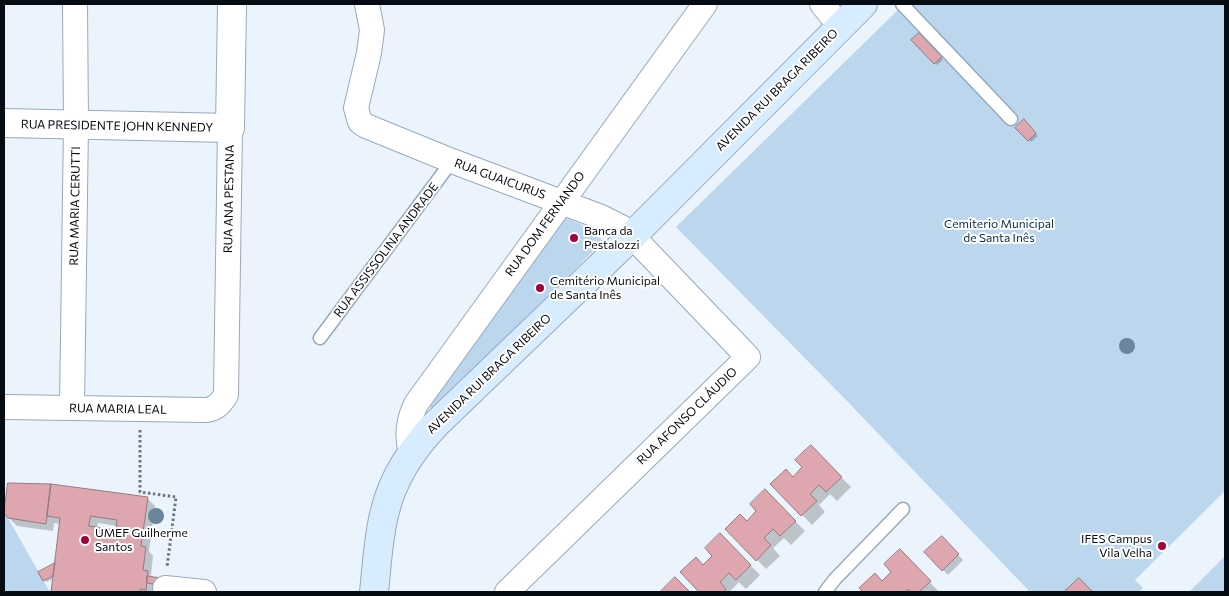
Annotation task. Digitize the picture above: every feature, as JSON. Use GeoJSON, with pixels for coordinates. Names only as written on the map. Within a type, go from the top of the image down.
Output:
{"type":"FeatureCollection","features":[{"type":"Feature","properties":{"kind":"main road","name":"AVENIDA RUI BRAGA RIBEIRO"},"geometry":{"type":"LineString","coordinates":[[374,592],[388,498],[398,475],[411,453],[436,424],[632,236],[863,4]]}},
{"type":"Feature","properties":{"kind":"street","name":"RUA MARIA CERUTTI"},"geometry":{"type":"LineString","coordinates":[[72,408],[76,124],[75,4]]}},
{"type":"Feature","properties":{"kind":"street","name":"RUA ANA PESTANA"},"geometry":{"type":"LineString","coordinates":[[226,395],[232,4]]}},
{"type":"Feature","properties":{"kind":"street","name":"RUA GUAICURUS"},"geometry":{"type":"LineString","coordinates":[[366,4],[372,30],[356,108],[360,122],[452,161],[608,220],[632,236]]}},
{"type":"Feature","properties":{"kind":"street","name":"RUA DOM FERNANDO"},"geometry":{"type":"LineString","coordinates":[[411,453],[408,428],[416,404],[705,4]]}},
{"type":"Feature","properties":{"kind":"street"},"geometry":{"type":"LineString","coordinates":[[822,4],[840,27]]}},
{"type":"Feature","properties":{"kind":"street","name":"RUA PRESIDENTE JOHN KENNEDY"},"geometry":{"type":"LineString","coordinates":[[4,124],[230,128]]}},
{"type":"Feature","properties":{"kind":"street","name":"RUA AFONSO CLÁUDIO"},"geometry":{"type":"LineString","coordinates":[[507,592],[748,357],[632,236]]}},
{"type":"Feature","properties":{"kind":"street","name":"RUA MARIA LEAL"},"geometry":{"type":"LineString","coordinates":[[4,407],[207,410],[221,403],[226,395]]}},
{"type":"Feature","properties":{"kind":"street"},"geometry":{"type":"LineString","coordinates":[[165,588],[204,592]]}},
{"type":"Feature","properties":{"kind":"lane"},"geometry":{"type":"LineString","coordinates":[[902,4],[1011,119]]}},
{"type":"Feature","properties":{"kind":"lane","name":"RUA ASSISSOLINA ANDRADE"},"geometry":{"type":"LineString","coordinates":[[320,338],[452,161]]}},
{"type":"Feature","properties":{"kind":"lane"},"geometry":{"type":"LineString","coordinates":[[825,592],[903,509]]}},
{"type":"Feature","properties":{"kind":"path"},"geometry":{"type":"LineString","coordinates":[[141,410],[140,492],[176,497],[165,588]]}},
{"type":"Feature","properties":{"kind":"green space","name":"Cemiterio Municipal de Santa Inês"},"geometry":{"type":"Polygon","coordinates":[[[904,4],[1225,4],[1225,491],[1135,580],[1143,588],[1139,592],[1030,592],[847,401],[676,227],[904,4]]]}},
{"type":"Feature","properties":{"kind":"green space"},"geometry":{"type":"Polygon","coordinates":[[[559,215],[587,227],[603,241],[434,411],[424,401],[559,215]]]}},
{"type":"Feature","properties":{"kind":"green space"},"geometry":{"type":"Polygon","coordinates":[[[4,513],[8,518],[50,592],[4,592],[4,513]]]}},
{"type":"Feature","properties":{"kind":"green space"},"geometry":{"type":"Polygon","coordinates":[[[1225,556],[1225,592],[1189,592],[1225,556]]]}},
{"type":"Feature","properties":{"kind":"building"},"geometry":{"type":"Polygon","coordinates":[[[919,33],[942,57],[934,64],[911,40],[919,33]]]}},
{"type":"Feature","properties":{"kind":"building"},"geometry":{"type":"Polygon","coordinates":[[[1024,119],[1036,133],[1028,141],[1015,128],[1024,119]]]}},
{"type":"Feature","properties":{"kind":"building"},"geometry":{"type":"Polygon","coordinates":[[[811,445],[842,477],[826,492],[819,485],[810,494],[817,501],[801,516],[770,484],[786,469],[793,477],[802,467],[795,460],[811,445]]]}},
{"type":"Feature","properties":{"kind":"building"},"geometry":{"type":"Polygon","coordinates":[[[8,483],[51,484],[46,524],[8,518],[4,513],[8,483]]]}},
{"type":"Feature","properties":{"kind":"building"},"geometry":{"type":"Polygon","coordinates":[[[51,484],[148,497],[141,546],[146,547],[143,570],[148,571],[146,590],[141,589],[140,592],[51,592],[60,518],[47,516],[51,484]],[[91,516],[89,526],[116,530],[117,520],[91,516]]]}},
{"type":"Feature","properties":{"kind":"building"},"geometry":{"type":"Polygon","coordinates":[[[765,489],[796,521],[780,536],[773,529],[764,538],[771,545],[756,561],[725,529],[740,514],[747,521],[756,511],[750,504],[765,489]]]}},
{"type":"Feature","properties":{"kind":"building"},"geometry":{"type":"Polygon","coordinates":[[[720,533],[751,565],[736,580],[729,573],[720,582],[726,589],[723,592],[699,592],[680,572],[696,557],[703,565],[712,556],[705,548],[720,533]]]}},
{"type":"Feature","properties":{"kind":"building"},"geometry":{"type":"Polygon","coordinates":[[[942,536],[959,554],[942,571],[924,552],[942,536]]]}},
{"type":"Feature","properties":{"kind":"building"},"geometry":{"type":"Polygon","coordinates":[[[900,549],[931,581],[919,592],[911,592],[908,589],[905,592],[863,592],[859,588],[875,573],[882,581],[891,572],[884,564],[900,549]]]}},
{"type":"Feature","properties":{"kind":"building"},"geometry":{"type":"Polygon","coordinates":[[[55,563],[53,576],[43,581],[38,572],[55,563]]]}},
{"type":"Feature","properties":{"kind":"building"},"geometry":{"type":"Polygon","coordinates":[[[147,576],[161,578],[160,585],[147,583],[147,576]]]}},
{"type":"Feature","properties":{"kind":"building"},"geometry":{"type":"Polygon","coordinates":[[[675,577],[690,592],[660,592],[675,577]]]}},
{"type":"Feature","properties":{"kind":"building"},"geometry":{"type":"Polygon","coordinates":[[[1079,578],[1093,592],[1064,592],[1079,578]]]}},
{"type":"Feature","properties":{"kind":"place","name":"Banca da Pestalozzi"},"geometry":{"type":"Point","coordinates":[574,238]}},
{"type":"Feature","properties":{"kind":"place","name":"Cemitério Municipal de Santa Inês"},"geometry":{"type":"Point","coordinates":[540,288]}},
{"type":"Feature","properties":{"kind":"place","name":"UMEF Guilherme Santos"},"geometry":{"type":"Point","coordinates":[85,540]}},
{"type":"Feature","properties":{"kind":"place","name":"IFES Campus Vila Velha"},"geometry":{"type":"Point","coordinates":[1162,546]}}]}
